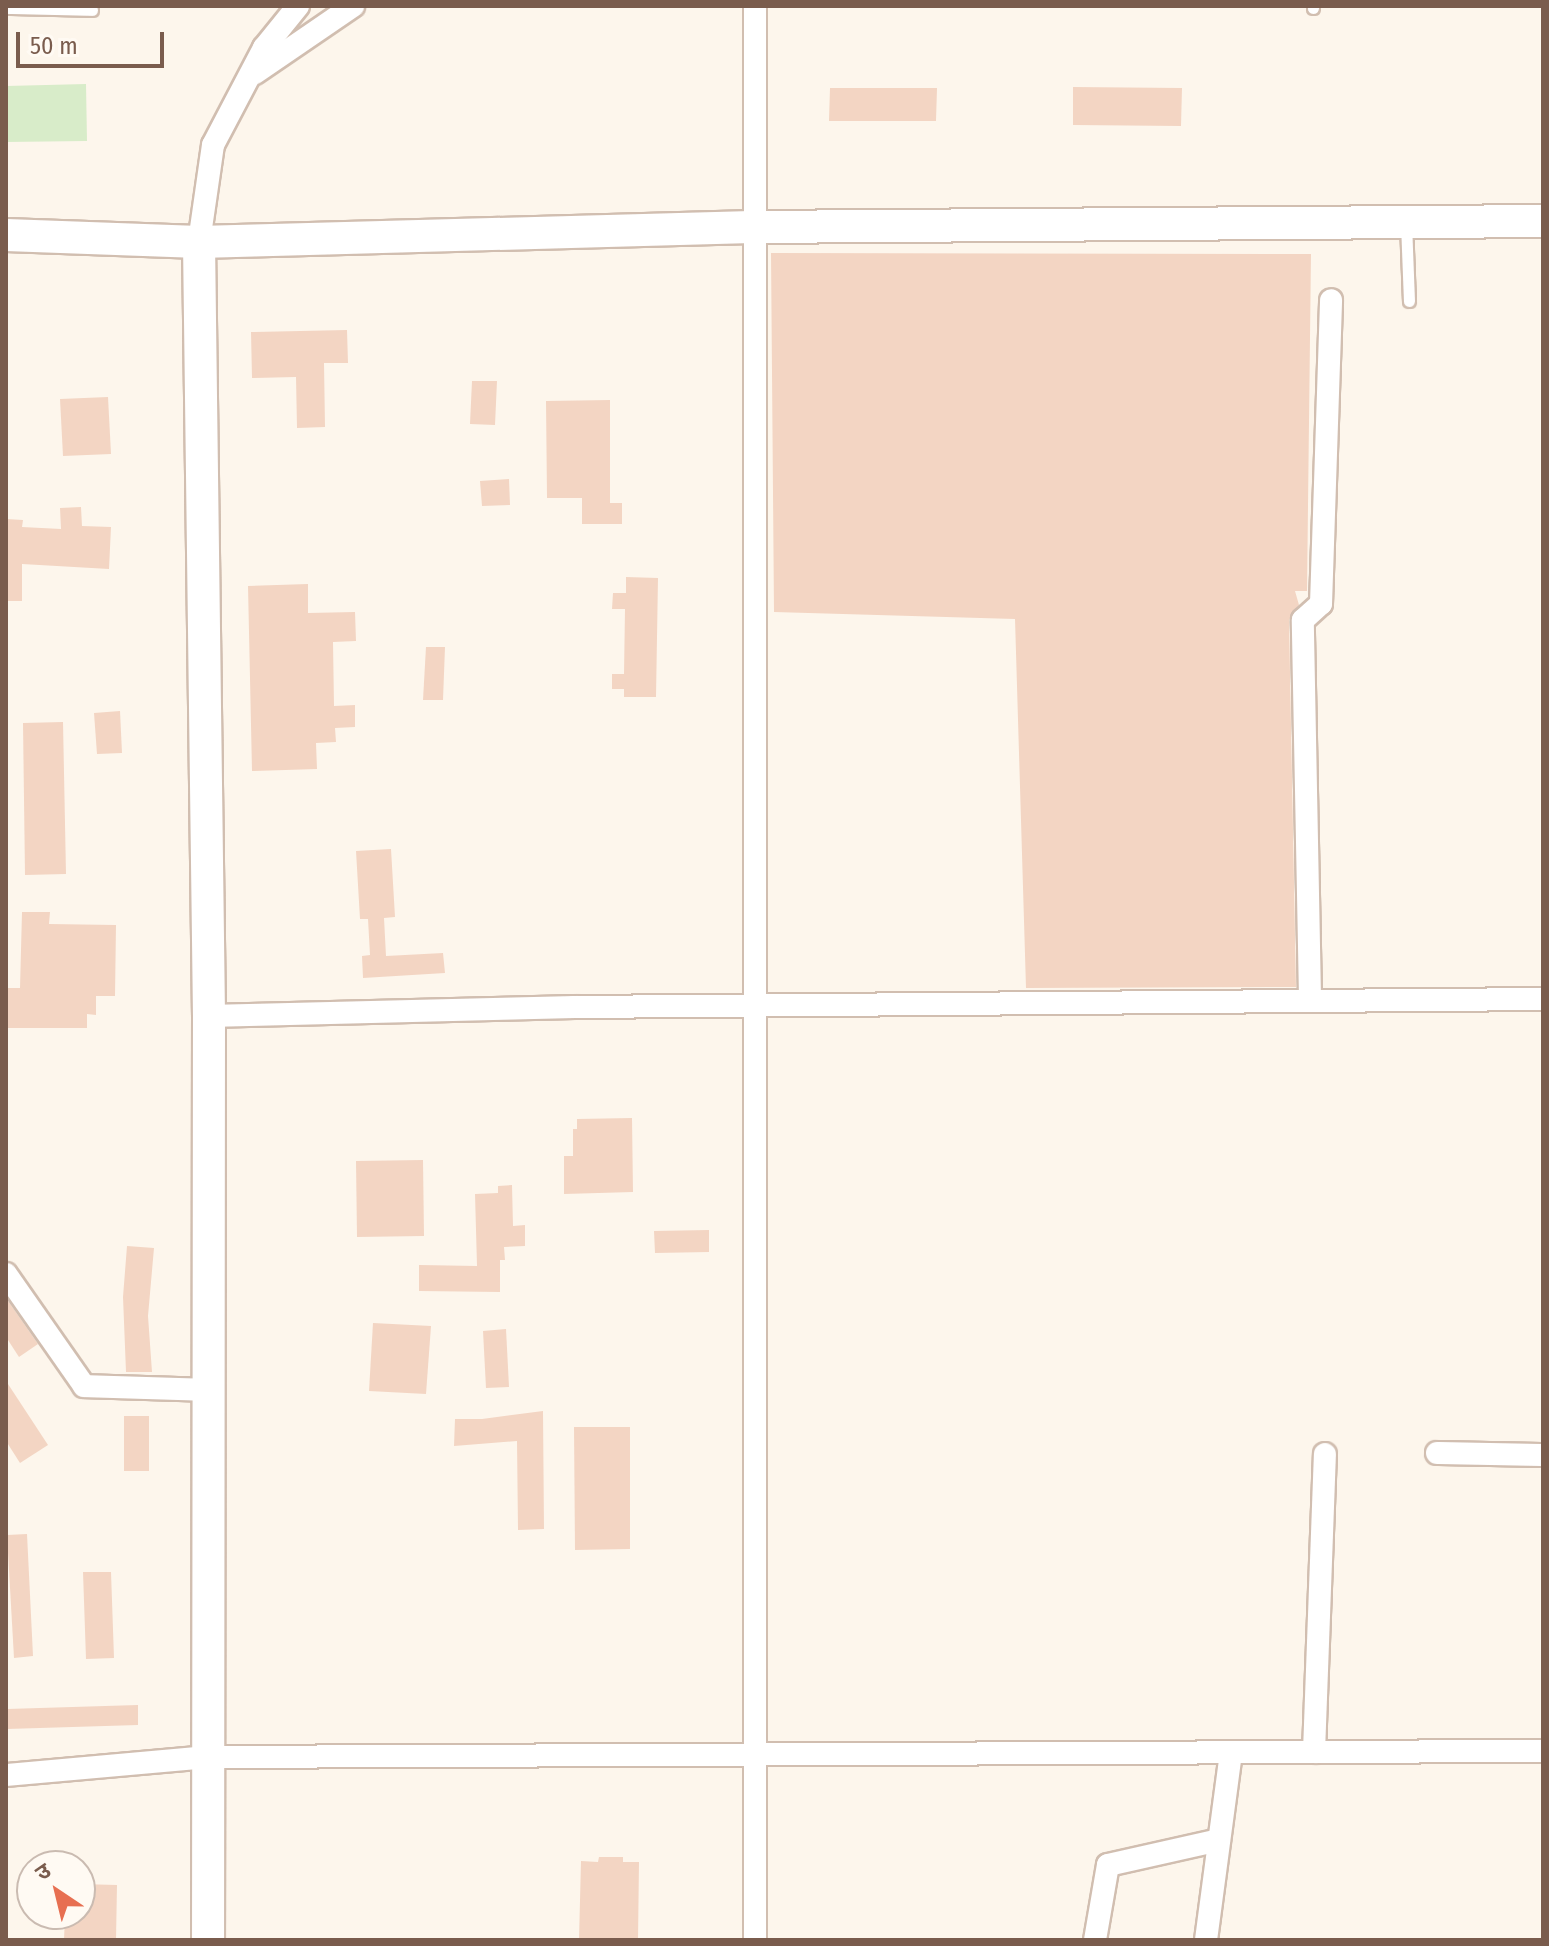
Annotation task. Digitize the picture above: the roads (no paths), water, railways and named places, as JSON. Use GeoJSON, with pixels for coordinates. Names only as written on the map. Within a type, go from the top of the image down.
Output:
{"type":"FeatureCollection","features":[{"type":"Feature","properties":{"kind":"street"},"geometry":{"type":"LineString","coordinates":[[208,1940],[209,1016],[199,242],[213,145],[264,48],[298,6]]}},
{"type":"Feature","properties":{"kind":"street"},"geometry":{"type":"LineString","coordinates":[[248,79],[268,61],[353,6]]}},
{"type":"Feature","properties":{"kind":"street"},"geometry":{"type":"LineString","coordinates":[[755,6],[752,227],[755,1940]]}},
{"type":"Feature","properties":{"kind":"street"},"geometry":{"type":"LineString","coordinates":[[6,235],[199,242],[752,227],[1543,221]]}},
{"type":"Feature","properties":{"kind":"street"},"geometry":{"type":"LineString","coordinates":[[1310,998],[1303,620],[1321,604],[1331,300]]}},
{"type":"Feature","properties":{"kind":"street"},"geometry":{"type":"LineString","coordinates":[[209,1016],[1310,998],[1543,999]]}},
{"type":"Feature","properties":{"kind":"street"},"geometry":{"type":"LineString","coordinates":[[6,1274],[84,1386],[208,1390]]}},
{"type":"Feature","properties":{"kind":"street"},"geometry":{"type":"LineString","coordinates":[[1437,1453],[1543,1455]]}},
{"type":"Feature","properties":{"kind":"street"},"geometry":{"type":"LineString","coordinates":[[1314,1752],[1325,1454]]}},
{"type":"Feature","properties":{"kind":"street"},"geometry":{"type":"LineString","coordinates":[[6,1775],[208,1757],[1543,1751]]}},
{"type":"Feature","properties":{"kind":"street"},"geometry":{"type":"LineString","coordinates":[[1206,1940],[1231,1753]]}},
{"type":"Feature","properties":{"kind":"street"},"geometry":{"type":"LineString","coordinates":[[1095,1940],[1108,1865],[1219,1840]]}},
{"type":"Feature","properties":{"kind":"lane"},"geometry":{"type":"LineString","coordinates":[[6,8],[92,10]]}},
{"type":"Feature","properties":{"kind":"lane"},"geometry":{"type":"LineString","coordinates":[[1406,222],[1409,301]]}}]}
